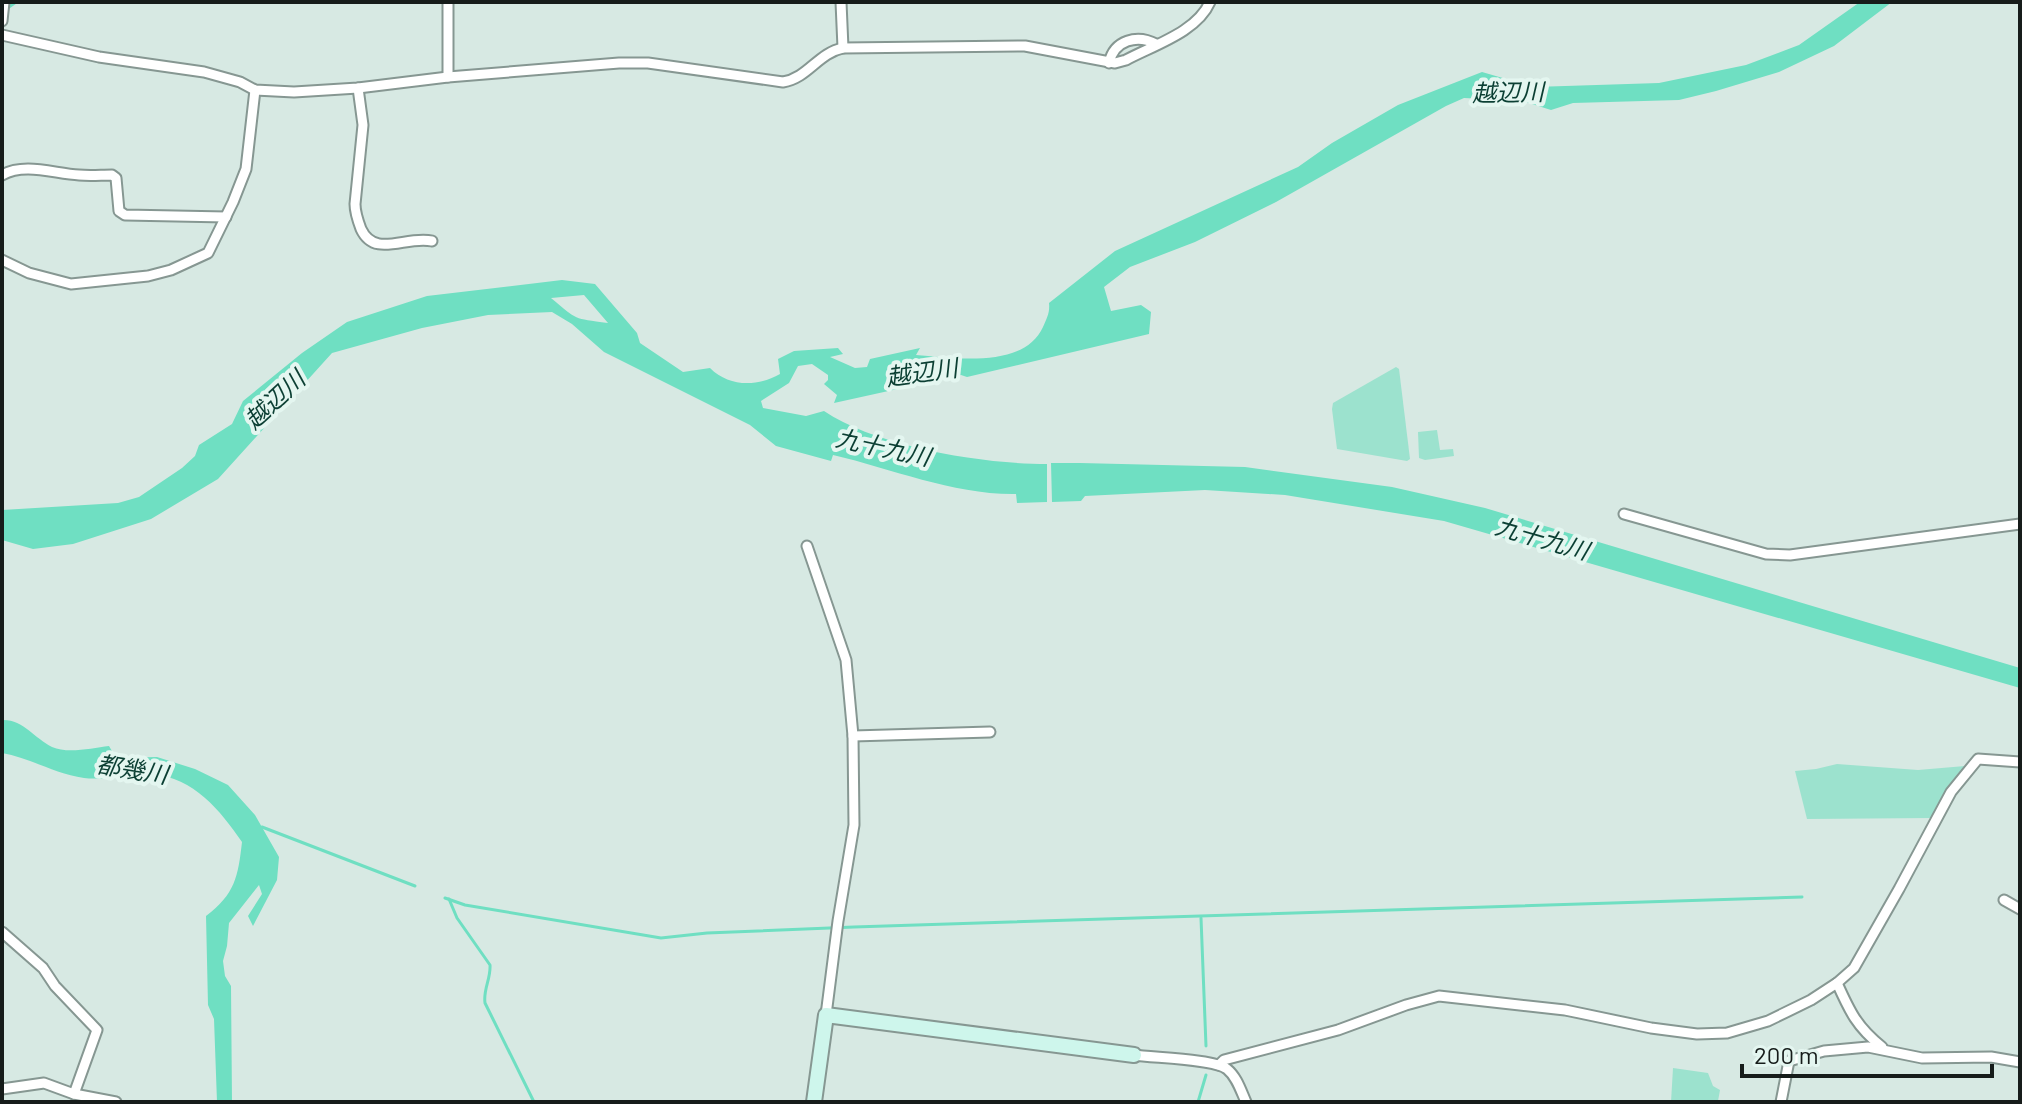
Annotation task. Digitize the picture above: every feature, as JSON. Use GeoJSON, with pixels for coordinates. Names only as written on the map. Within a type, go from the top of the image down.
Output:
{"type":"FeatureCollection","features":[{"type":"Feature","properties":{"kind":"street"},"geometry":{"type":"LineString","coordinates":[[2,21],[4,2]]}},
{"type":"Feature","properties":{"kind":"street"},"geometry":{"type":"LineString","coordinates":[[448,2],[448,77]]}},
{"type":"Feature","properties":{"kind":"street"},"geometry":{"type":"LineString","coordinates":[[841,2],[843,48]]}},
{"type":"Feature","properties":{"kind":"street"},"geometry":{"type":"LineString","coordinates":[[2,35],[99,57],[204,72],[240,82],[255,90],[294,92],[358,88],[619,63],[648,63],[783,82],[801,76],[826,52],[843,48],[1025,46],[1109,63],[1126,60],[1192,25],[1203,15],[1210,2]]}},
{"type":"Feature","properties":{"kind":"street"},"geometry":{"type":"LineString","coordinates":[[1109,63],[1112,52],[1121,43],[1140,39],[1156,44]]}},
{"type":"Feature","properties":{"kind":"street"},"geometry":{"type":"LineString","coordinates":[[358,88],[363,125],[355,214],[363,233],[372,244],[377,245],[405,240],[432,241]]}},
{"type":"Feature","properties":{"kind":"street"},"geometry":{"type":"LineString","coordinates":[[2,260],[29,273],[71,284],[148,276],[171,270],[208,253],[246,169],[255,90]]}},
{"type":"Feature","properties":{"kind":"street"},"geometry":{"type":"LineString","coordinates":[[2,175],[9,171],[50,169],[78,175],[112,175],[116,178],[119,211],[125,215],[226,217]]}},
{"type":"Feature","properties":{"kind":"street"},"geometry":{"type":"LineString","coordinates":[[1624,514],[1766,554],[1790,555],[2020,524]]}},
{"type":"Feature","properties":{"kind":"street"},"geometry":{"type":"LineString","coordinates":[[807,546],[846,660],[853,736],[854,825],[814,1102]]}},
{"type":"Feature","properties":{"kind":"street"},"geometry":{"type":"LineString","coordinates":[[853,736],[990,732]]}},
{"type":"Feature","properties":{"kind":"street"},"geometry":{"type":"LineString","coordinates":[[1219,1065],[1224,1060],[1338,1030],[1439,996],[1565,1010],[1697,1034],[1727,1033],[1768,1021],[1837,983],[1854,968],[1951,792],[1978,759],[2020,762]]}},
{"type":"Feature","properties":{"kind":"street"},"geometry":{"type":"LineString","coordinates":[[2004,900],[2020,909]]}},
{"type":"Feature","properties":{"kind":"street"},"geometry":{"type":"LineString","coordinates":[[2,932],[43,968],[55,986],[97,1030],[74,1094]]}},
{"type":"Feature","properties":{"kind":"street"},"geometry":{"type":"LineString","coordinates":[[1837,983],[1854,1020],[1885,1049]]}},
{"type":"Feature","properties":{"kind":"street"},"geometry":{"type":"LineString","coordinates":[[826,1015],[1219,1065],[1234,1075],[1246,1102]]}},
{"type":"Feature","properties":{"kind":"street"},"geometry":{"type":"LineString","coordinates":[[1781,1102],[1789,1061],[1824,1051],[1863,1047],[1922,1058],[1991,1057],[2020,1062]]}},
{"type":"Feature","properties":{"kind":"street"},"geometry":{"type":"LineString","coordinates":[[2,1089],[44,1083],[74,1094],[116,1102]]}},
{"type":"Feature","properties":{"kind":"shaded area"},"geometry":{"type":"Polygon","coordinates":[[[1396,367],[1399,369],[1410,459],[1337,449],[1333,403],[1396,367]]]}},
{"type":"Feature","properties":{"kind":"shaded area"},"geometry":{"type":"Polygon","coordinates":[[[1437,430],[1440,450],[1453,449],[1454,456],[1419,458],[1418,432],[1437,430]]]}},
{"type":"Feature","properties":{"kind":"shaded area"},"geometry":{"type":"Polygon","coordinates":[[[1837,764],[1918,770],[1965,766],[1949,786],[1932,818],[1807,819],[1795,771],[1837,764]]]}},
{"type":"Feature","properties":{"kind":"shaded area"},"geometry":{"type":"Polygon","coordinates":[[[1673,1068],[1708,1073],[1713,1086],[1720,1090],[1718,1101],[1671,1102],[1673,1068]]]}},
{"type":"Feature","properties":{"kind":"water"},"geometry":{"type":"Polygon","coordinates":[[[1860,2],[1892,2],[1834,46],[1779,72],[1679,100],[1573,103],[1551,110],[1522,101],[1464,98],[1446,106],[1276,202],[1195,242],[1130,267],[1104,287],[1111,311],[1141,305],[1151,312],[1149,334],[967,377],[961,375],[834,403],[837,395],[824,384],[828,375],[812,364],[798,366],[789,383],[761,401],[763,408],[806,416],[824,411],[872,434],[931,451],[992,461],[1047,464],[1047,502],[1017,503],[1016,494],[947,486],[833,455],[831,461],[776,446],[750,425],[604,352],[572,324],[552,312],[488,315],[422,328],[332,353],[218,479],[151,519],[73,544],[33,549],[2,540],[2,510],[118,503],[139,497],[182,468],[195,456],[199,445],[232,424],[243,401],[302,353],[347,322],[427,296],[562,280],[595,284],[637,333],[640,343],[683,372],[710,368],[734,382],[753,383],[780,374],[778,359],[794,351],[838,348],[843,354],[830,357],[855,368],[867,367],[870,359],[920,348],[916,355],[968,359],[1005,355],[1021,350],[1034,340],[1046,321],[1049,303],[1115,251],[1298,167],[1332,143],[1398,105],[1482,72],[1534,87],[1659,83],[1746,65],[1799,45],[1860,2]],[[584,295],[551,298],[576,317],[608,323],[584,295]]]}},
{"type":"Feature","properties":{"kind":"water","name":"九十九川"},"geometry":{"type":"Polygon","coordinates":[[[1051,463],[1245,467],[1392,487],[1485,508],[2020,668],[2020,688],[1444,521],[1285,495],[1205,490],[1085,496],[1081,501],[1052,502],[1051,463]]]}},
{"type":"Feature","properties":{"kind":"water","name":"都幾川"},"geometry":{"type":"Polygon","coordinates":[[[2,720],[16,723],[58,749],[109,746],[116,758],[157,757],[195,769],[228,785],[255,815],[279,857],[277,880],[253,926],[248,916],[262,894],[259,885],[229,923],[223,961],[225,976],[231,986],[232,1102],[217,1102],[214,1019],[208,1005],[206,916],[223,900],[233,884],[242,842],[215,807],[181,782],[152,774],[84,778],[2,753],[2,720]]]}},
{"type":"Feature","properties":{"kind":"waterway"},"geometry":{"type":"LineString","coordinates":[[6,9],[16,2]]}},
{"type":"Feature","properties":{"kind":"waterway"},"geometry":{"type":"LineString","coordinates":[[262,827],[415,886]]}},
{"type":"Feature","properties":{"kind":"waterway"},"geometry":{"type":"LineString","coordinates":[[445,898],[465,905],[661,938],[854,927],[1802,897]]}},
{"type":"Feature","properties":{"kind":"waterway"},"geometry":{"type":"LineString","coordinates":[[449,899],[457,918],[490,965],[485,1003],[534,1102]]}},
{"type":"Feature","properties":{"kind":"waterway"},"geometry":{"type":"LineString","coordinates":[[1201,918],[1206,1046]]}},
{"type":"Feature","properties":{"kind":"waterway"},"geometry":{"type":"LineString","coordinates":[[1198,1102],[1206,1075]]}},
{"type":"Feature","properties":{"kind":"water label","name":"越辺川"},"geometry":{"type":"Point","coordinates":[1508,93]}},
{"type":"Feature","properties":{"kind":"water label","name":"越辺川"},"geometry":{"type":"Point","coordinates":[922,373]}},
{"type":"Feature","properties":{"kind":"water label","name":"越辺川"},"geometry":{"type":"Point","coordinates":[275,400]}}]}
